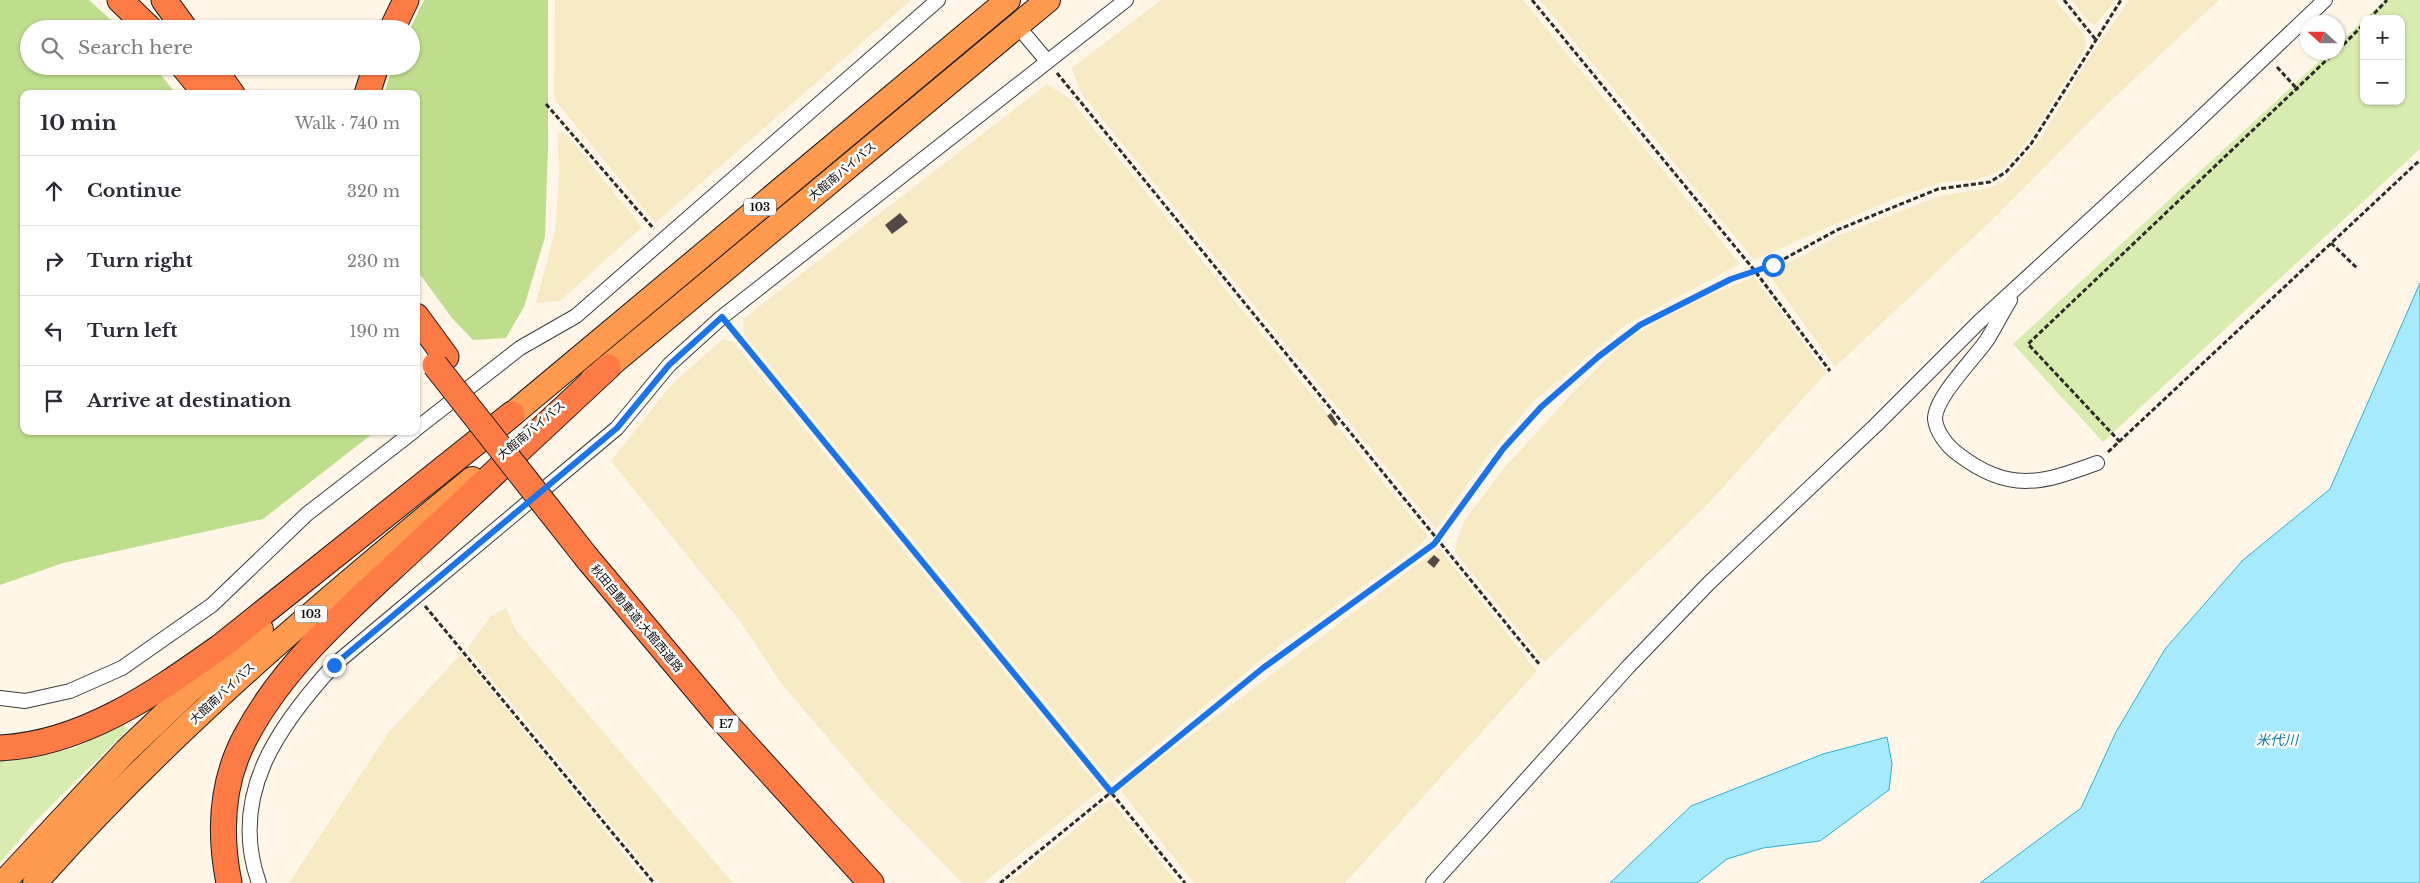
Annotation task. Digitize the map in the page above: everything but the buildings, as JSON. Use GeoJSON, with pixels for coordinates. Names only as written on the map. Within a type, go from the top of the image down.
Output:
{"type":"FeatureCollection","features":[{"type":"Feature","properties":{"kind":"highway"},"geometry":{"type":"LineString","coordinates":[[120,0],[141,20]]}},
{"type":"Feature","properties":{"kind":"highway"},"geometry":{"type":"LineString","coordinates":[[164,0],[178,20]]}},
{"type":"Feature","properties":{"kind":"highway"},"geometry":{"type":"LineString","coordinates":[[396,20],[406,0]]}},
{"type":"Feature","properties":{"kind":"highway","name":"大館南バイパス"},"geometry":{"type":"LineString","coordinates":[[3,883],[126,751],[188,692],[512,414],[1008,0]]}},
{"type":"Feature","properties":{"kind":"highway","name":"大館南バイパス"},"geometry":{"type":"LineString","coordinates":[[35,883],[151,760],[240,676],[326,600],[1048,0]]}},
{"type":"Feature","properties":{"kind":"highway"},"geometry":{"type":"LineString","coordinates":[[190,75],[203,90]]}},
{"type":"Feature","properties":{"kind":"highway"},"geometry":{"type":"LineString","coordinates":[[218,75],[229,90]]}},
{"type":"Feature","properties":{"kind":"highway"},"geometry":{"type":"LineString","coordinates":[[367,90],[373,75]]}},
{"type":"Feature","properties":{"kind":"highway"},"geometry":{"type":"LineString","coordinates":[[420,323],[441,361]]}},
{"type":"Feature","properties":{"kind":"highway","name":"秋田自動車道;大館西道路"},"geometry":{"type":"LineString","coordinates":[[420,344],[441,361],[587,558],[720,718],[871,883]]}},
{"type":"Feature","properties":{"kind":"highway"},"geometry":{"type":"LineString","coordinates":[[229,883],[223,851],[222,822],[226,793],[245,737],[261,710],[309,650],[369,591],[608,367]]}},
{"type":"Feature","properties":{"kind":"highway"},"geometry":{"type":"LineString","coordinates":[[0,748],[30,744],[84,728],[120,710],[184,672],[247,626],[512,414]]}},
{"type":"Feature","properties":{"kind":"street"},"geometry":{"type":"LineString","coordinates":[[420,426],[520,348],[576,316],[938,0]]}},
{"type":"Feature","properties":{"kind":"street"},"geometry":{"type":"LineString","coordinates":[[259,883],[250,839],[253,794],[262,765],[277,737],[300,702],[334,665],[617,428],[669,365],[722,317],[1126,0]]}},
{"type":"Feature","properties":{"kind":"street"},"geometry":{"type":"LineString","coordinates":[[1433,883],[1628,667],[1709,583],[2016,289],[2324,0]]}},
{"type":"Feature","properties":{"kind":"street"},"geometry":{"type":"LineString","coordinates":[[1026,36],[1047,61]]}},
{"type":"Feature","properties":{"kind":"street"},"geometry":{"type":"LineString","coordinates":[[2016,289],[1987,340],[1945,394],[1935,418],[1938,430],[1950,448],[1977,469],[2016,482],[2056,478],[2097,463]]}},
{"type":"Feature","properties":{"kind":"street"},"geometry":{"type":"LineString","coordinates":[[0,698],[25,701],[70,691],[122,668],[212,605],[306,514],[409,435]]}},
{"type":"Feature","properties":{"kind":"path"},"geometry":{"type":"LineString","coordinates":[[1532,0],[1755,271],[1830,371]]}},
{"type":"Feature","properties":{"kind":"path"},"geometry":{"type":"LineString","coordinates":[[2064,0],[2096,40]]}},
{"type":"Feature","properties":{"kind":"path"},"geometry":{"type":"LineString","coordinates":[[1000,883],[1263,668],[1426,551],[1437,539],[1503,449],[1541,407],[1598,357],[1640,325],[1731,279],[1773,265],[1837,230],[1938,189],[1990,182],[2006,172],[2031,144],[2121,0]]}},
{"type":"Feature","properties":{"kind":"path"},"geometry":{"type":"LineString","coordinates":[[2372,15],[2387,0]]}},
{"type":"Feature","properties":{"kind":"path"},"geometry":{"type":"LineString","coordinates":[[2345,42],[2360,28]]}},
{"type":"Feature","properties":{"kind":"path"},"geometry":{"type":"LineString","coordinates":[[2266,56],[2298,90]]}},
{"type":"Feature","properties":{"kind":"path"},"geometry":{"type":"LineString","coordinates":[[2327,60],[2298,90],[2028,344],[2120,442],[2420,160]]}},
{"type":"Feature","properties":{"kind":"path"},"geometry":{"type":"LineString","coordinates":[[1047,61],[1540,665]]}},
{"type":"Feature","properties":{"kind":"path"},"geometry":{"type":"LineString","coordinates":[[546,104],[662,240]]}},
{"type":"Feature","properties":{"kind":"path"},"geometry":{"type":"LineString","coordinates":[[2332,244],[2358,270]]}},
{"type":"Feature","properties":{"kind":"path"},"geometry":{"type":"LineString","coordinates":[[722,317],[1185,883]]}},
{"type":"Feature","properties":{"kind":"path"},"geometry":{"type":"LineString","coordinates":[[416,595],[654,883]]}},
{"type":"Feature","properties":{"kind":"shaded area"},"geometry":{"type":"Polygon","coordinates":[[[555,0],[911,0],[655,223],[554,99],[555,0]]]}},
{"type":"Feature","properties":{"kind":"shaded area"},"geometry":{"type":"Polygon","coordinates":[[[1161,0],[1523,0],[1740,264],[1627,324],[1534,401],[1489,454],[1436,529],[1081,93],[1072,68],[1161,0]]]}},
{"type":"Feature","properties":{"kind":"shaded area"},"geometry":{"type":"Polygon","coordinates":[[[1540,0],[2055,0],[2085,36],[2086,47],[2032,136],[2005,167],[1991,175],[1974,180],[1943,182],[1893,199],[1754,260],[1540,0]]]}},
{"type":"Feature","properties":{"kind":"shaded area"},"geometry":{"type":"Polygon","coordinates":[[[2071,0],[2116,0],[2095,25],[2089,22],[2071,0]]]}},
{"type":"Feature","properties":{"kind":"shaded area"},"geometry":{"type":"Polygon","coordinates":[[[2129,0],[2219,0],[2102,109],[1994,218],[1835,367],[1771,278],[1778,269],[1840,235],[1939,196],[1990,188],[2005,181],[2042,136],[2088,60],[2129,0]]]}},
{"type":"Feature","properties":{"kind":"shaded area"},"geometry":{"type":"Polygon","coordinates":[[[1047,84],[1070,99],[1428,537],[1410,553],[1271,652],[1111,782],[744,334],[743,319],[1047,84]]]}},
{"type":"Feature","properties":{"kind":"shaded area"},"geometry":{"type":"Polygon","coordinates":[[[557,131],[567,135],[642,227],[560,301],[536,303],[555,231],[559,173],[557,131]]]}},
{"type":"Feature","properties":{"kind":"shaded area"},"geometry":{"type":"Polygon","coordinates":[[[1754,277],[1826,373],[1708,504],[1544,662],[1455,552],[1457,539],[1466,518],[1505,467],[1577,388],[1622,344],[1654,323],[1703,298],[1754,277]]]}},
{"type":"Feature","properties":{"kind":"shaded area"},"geometry":{"type":"Polygon","coordinates":[[[723,339],[733,342],[1101,790],[983,883],[962,883],[873,791],[781,683],[740,621],[611,461],[672,384],[723,339]]]}},
{"type":"Feature","properties":{"kind":"shaded area"},"geometry":{"type":"Polygon","coordinates":[[[1439,548],[1537,671],[1345,883],[1194,883],[1121,791],[1137,776],[1439,548]]]}},
{"type":"Feature","properties":{"kind":"shaded area"},"geometry":{"type":"Polygon","coordinates":[[[506,608],[515,629],[733,883],[659,883],[467,649],[491,616],[506,608]]]}},
{"type":"Feature","properties":{"kind":"shaded area"},"geometry":{"type":"Polygon","coordinates":[[[461,654],[647,883],[289,883],[388,733],[461,654]]]}},
{"type":"Feature","properties":{"kind":"shaded area"},"geometry":{"type":"Polygon","coordinates":[[[1110,800],[1178,883],[1009,883],[1110,800]]]}},
{"type":"Feature","properties":{"kind":"green space"},"geometry":{"type":"Polygon","coordinates":[[[0,0],[89,0],[111,20],[20,20],[20,75],[161,75],[173,90],[20,90],[20,435],[371,435],[263,519],[63,563],[0,585],[0,0]]]}},
{"type":"Feature","properties":{"kind":"green space"},"geometry":{"type":"Polygon","coordinates":[[[424,0],[548,0],[548,147],[545,237],[524,307],[506,338],[473,340],[452,318],[420,274],[420,90],[385,90],[390,75],[420,75],[420,20],[414,20],[424,0]]]}},
{"type":"Feature","properties":{"kind":"green space"},"geometry":{"type":"Polygon","coordinates":[[[2385,0],[2420,0],[2420,149],[2103,442],[2013,344],[2320,60],[2345,60],[2345,38],[2360,24],[2360,105],[2405,105],[2405,15],[2369,15],[2385,0]]]}},
{"type":"Feature","properties":{"kind":"green space"},"geometry":{"type":"Polygon","coordinates":[[[122,724],[128,729],[31,826],[0,863],[0,761],[8,762],[75,748],[122,724]]]}},
{"type":"Feature","properties":{"kind":"water","name":"米代川"},"geometry":{"type":"Polygon","coordinates":[[[2420,283],[2420,883],[1980,883],[2081,808],[2116,732],[2165,649],[2243,560],[2330,489],[2420,283]]]}},
{"type":"Feature","properties":{"kind":"water"},"geometry":{"type":"Polygon","coordinates":[[[1887,737],[1892,764],[1889,790],[1820,841],[1763,848],[1727,859],[1697,883],[1610,883],[1691,806],[1823,754],[1887,737]]]}},
{"type":"Feature","properties":{"kind":"route"},"geometry":{"type":"LineString","coordinates":[[334,665],[582,455],[617,428],[669,365],[722,317],[1111,792],[1263,668],[1434,544],[1503,449],[1541,407],[1598,357],[1640,325],[1731,279],[1773,265]]}}]}
